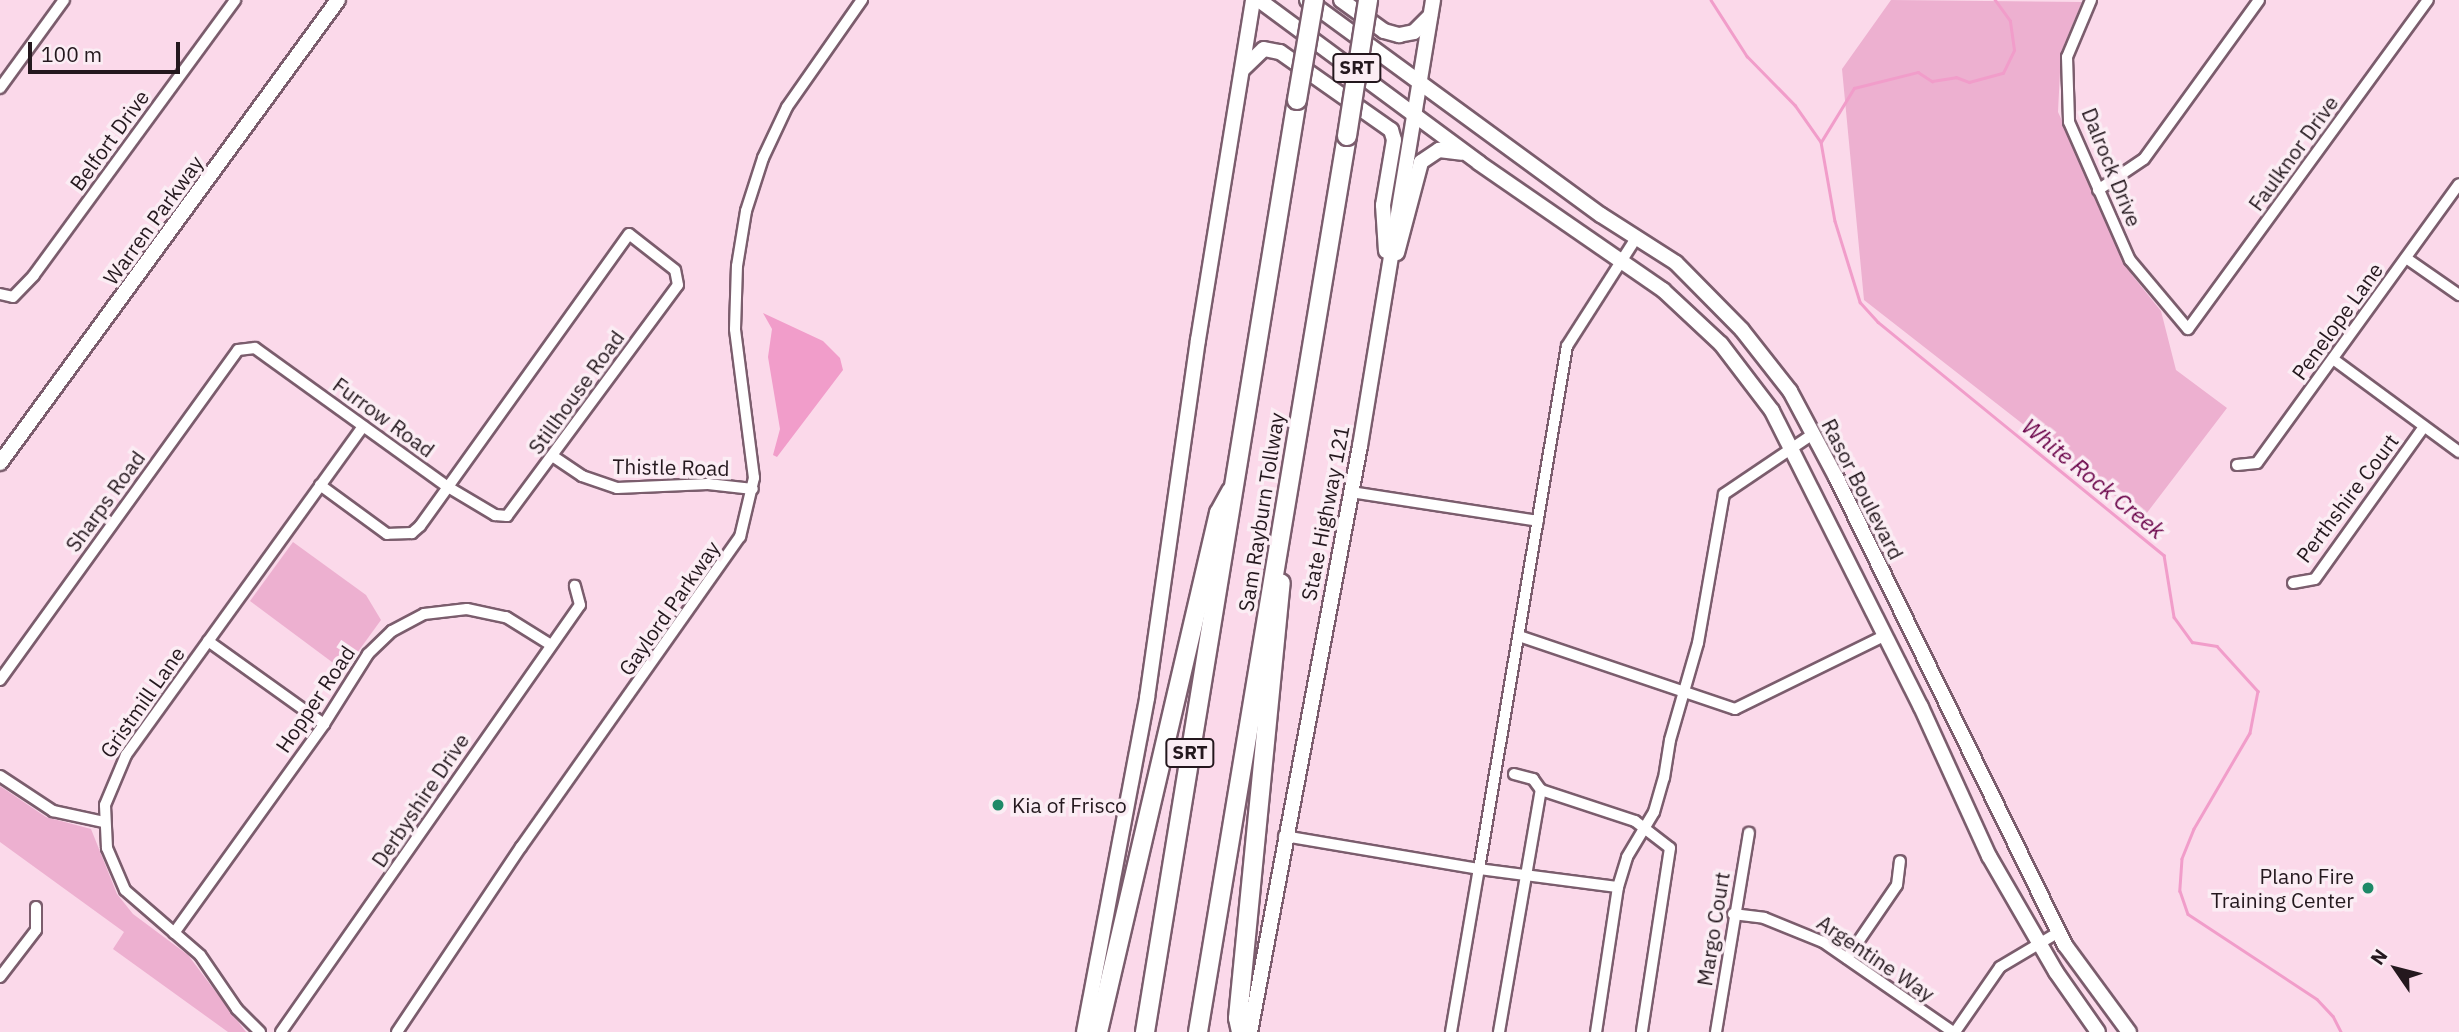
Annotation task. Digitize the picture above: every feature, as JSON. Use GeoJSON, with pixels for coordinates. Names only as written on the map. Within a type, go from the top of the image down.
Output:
{"type":"FeatureCollection","features":[{"type":"Feature","properties":{"kind":"highway","name":"Sam Rayburn Tollway"},"geometry":{"type":"LineString","coordinates":[[1145,1032],[1239,475],[1314,0]]}},
{"type":"Feature","properties":{"kind":"highway","name":"Sam Rayburn Tollway"},"geometry":{"type":"LineString","coordinates":[[1198,1032],[1368,0]]}},
{"type":"Feature","properties":{"kind":"highway"},"geometry":{"type":"LineString","coordinates":[[1098,1032],[1219,513],[1239,475]]}},
{"type":"Feature","properties":{"kind":"highway"},"geometry":{"type":"LineString","coordinates":[[1241,1032],[1238,1018],[1280,613],[1281,525]]}},
{"type":"Feature","properties":{"kind":"main road","name":"Warren Parkway"},"geometry":{"type":"LineString","coordinates":[[0,463],[338,0]]}},
{"type":"Feature","properties":{"kind":"main road"},"geometry":{"type":"LineString","coordinates":[[1084,1032],[1147,698],[1253,0]]}},
{"type":"Feature","properties":{"kind":"main road","name":"Rasor Boulevard"},"geometry":{"type":"LineString","coordinates":[[1259,0],[1475,160],[1663,290],[1721,344],[1772,411],[1886,635],[1989,856],[2040,944],[2098,1032]]}},
{"type":"Feature","properties":{"kind":"main road","name":"Rasor Boulevard"},"geometry":{"type":"LineString","coordinates":[[1307,0],[1419,84],[1636,238],[1676,263],[1742,330],[1790,391],[1813,434],[2059,932],[2129,1032]]}},
{"type":"Feature","properties":{"kind":"main road"},"geometry":{"type":"LineString","coordinates":[[1341,0],[1384,32],[1399,35],[1414,32],[1431,16]]}},
{"type":"Feature","properties":{"kind":"main road","name":"State Highway 121"},"geometry":{"type":"LineString","coordinates":[[1250,1032],[1284,836],[1351,492],[1433,0]]}},
{"type":"Feature","properties":{"kind":"main road"},"geometry":{"type":"LineString","coordinates":[[1241,72],[1264,49],[1280,52],[1391,130],[1394,140],[1383,205],[1388,277]]}},
{"type":"Feature","properties":{"kind":"main road"},"geometry":{"type":"LineString","coordinates":[[1388,277],[1406,230],[1415,172],[1421,162],[1448,148],[1475,160]]}},
{"type":"Feature","properties":{"kind":"street"},"geometry":{"type":"LineString","coordinates":[[0,88],[64,0]]}},
{"type":"Feature","properties":{"kind":"street","name":"Belfort Drive"},"geometry":{"type":"LineString","coordinates":[[5,296],[34,275],[235,0]]}},
{"type":"Feature","properties":{"kind":"street","name":"Gaylord Parkway"},"geometry":{"type":"LineString","coordinates":[[397,1032],[521,847],[730,557],[744,527],[753,489],[753,448],[734,329],[737,266],[746,211],[763,158],[788,107],[862,0]]}},
{"type":"Feature","properties":{"kind":"street","name":"Dalrock Drive"},"geometry":{"type":"LineString","coordinates":[[2091,0],[2067,57],[2065,82],[2069,122],[2130,260],[2188,329]]}},
{"type":"Feature","properties":{"kind":"street"},"geometry":{"type":"LineString","coordinates":[[2098,190],[2144,159],[2259,0]]}},
{"type":"Feature","properties":{"kind":"street","name":"Faulknor Drive"},"geometry":{"type":"LineString","coordinates":[[2188,329],[2428,0]]}},
{"type":"Feature","properties":{"kind":"street","name":"Penelope Lane"},"geometry":{"type":"LineString","coordinates":[[2237,465],[2257,463],[2459,184]]}},
{"type":"Feature","properties":{"kind":"street","name":"Stillhouse Road"},"geometry":{"type":"LineString","coordinates":[[448,487],[629,234],[666,260],[677,274],[678,285],[512,513],[502,517]]}},
{"type":"Feature","properties":{"kind":"street"},"geometry":{"type":"LineString","coordinates":[[1451,1032],[1567,346],[1636,238]]}},
{"type":"Feature","properties":{"kind":"street"},"geometry":{"type":"LineString","coordinates":[[2406,258],[2459,295]]}},
{"type":"Feature","properties":{"kind":"street","name":"Furrow Road"},"geometry":{"type":"LineString","coordinates":[[245,346],[255,348],[448,487],[502,517]]}},
{"type":"Feature","properties":{"kind":"street","name":"Sharps Road"},"geometry":{"type":"LineString","coordinates":[[0,680],[234,355],[245,346]]}},
{"type":"Feature","properties":{"kind":"street"},"geometry":{"type":"LineString","coordinates":[[2333,359],[2459,452]]}},
{"type":"Feature","properties":{"kind":"street","name":"Gristmill Lane"},"geometry":{"type":"LineString","coordinates":[[260,1032],[237,1009],[200,955],[142,909],[121,884],[109,857],[104,822],[109,789],[120,764],[363,426]]}},
{"type":"Feature","properties":{"kind":"street","name":"Perthshire Court"},"geometry":{"type":"LineString","coordinates":[[2293,583],[2315,579],[2424,426]]}},
{"type":"Feature","properties":{"kind":"street"},"geometry":{"type":"LineString","coordinates":[[1596,1032],[1618,887],[1627,857],[1645,830],[1664,778],[1683,693],[1698,643],[1724,494],[1813,434]]}},
{"type":"Feature","properties":{"kind":"street","name":"Thistle Road"},"geometry":{"type":"LineString","coordinates":[[554,457],[582,476],[617,488],[708,484],[753,489]]}},
{"type":"Feature","properties":{"kind":"street"},"geometry":{"type":"LineString","coordinates":[[320,485],[384,532],[399,537],[416,531],[448,487]]}},
{"type":"Feature","properties":{"kind":"street"},"geometry":{"type":"LineString","coordinates":[[1351,492],[1538,521]]}},
{"type":"Feature","properties":{"kind":"street","name":"Derbyshire Drive"},"geometry":{"type":"LineString","coordinates":[[281,1032],[580,605],[575,586]]}},
{"type":"Feature","properties":{"kind":"street","name":"Hopper Road"},"geometry":{"type":"LineString","coordinates":[[174,933],[324,724],[374,647],[400,625],[424,614],[453,609],[490,612],[551,645]]}},
{"type":"Feature","properties":{"kind":"street"},"geometry":{"type":"LineString","coordinates":[[1518,636],[1735,709],[1886,635]]}},
{"type":"Feature","properties":{"kind":"street"},"geometry":{"type":"LineString","coordinates":[[208,641],[324,724]]}},
{"type":"Feature","properties":{"kind":"street"},"geometry":{"type":"LineString","coordinates":[[1514,774],[1533,779],[1541,790],[1634,821],[1670,848],[1642,1032]]}},
{"type":"Feature","properties":{"kind":"street"},"geometry":{"type":"LineString","coordinates":[[0,776],[53,811],[104,822]]}},
{"type":"Feature","properties":{"kind":"street"},"geometry":{"type":"LineString","coordinates":[[1499,1032],[1541,790]]}},
{"type":"Feature","properties":{"kind":"street","name":"Margo Court"},"geometry":{"type":"LineString","coordinates":[[1716,1032],[1749,833]]}},
{"type":"Feature","properties":{"kind":"street"},"geometry":{"type":"LineString","coordinates":[[1284,836],[1524,876],[1618,887]]}},
{"type":"Feature","properties":{"kind":"street"},"geometry":{"type":"LineString","coordinates":[[1847,958],[1897,885],[1900,861]]}},
{"type":"Feature","properties":{"kind":"street"},"geometry":{"type":"LineString","coordinates":[[1,975],[36,930],[36,907]]}},
{"type":"Feature","properties":{"kind":"street","name":"Argentine Way"},"geometry":{"type":"LineString","coordinates":[[1734,914],[1764,918],[1805,932],[1954,1032]]}},
{"type":"Feature","properties":{"kind":"street"},"geometry":{"type":"LineString","coordinates":[[1954,1032],[2000,967],[2059,932]]}},
{"type":"Feature","properties":{"kind":"shaded area"},"geometry":{"type":"Polygon","coordinates":[[[1891,0],[2082,2],[2061,52],[2058,112],[2132,275],[2161,311],[2176,370],[2227,408],[2143,518],[1864,300],[1842,69],[1891,0]]]}},
{"type":"Feature","properties":{"kind":"shaded area"},"geometry":{"type":"Polygon","coordinates":[[[763,313],[823,341],[840,358],[843,370],[777,457],[773,455],[780,429],[768,357],[772,329],[763,313]]]}},
{"type":"Feature","properties":{"kind":"shaded area"},"geometry":{"type":"Polygon","coordinates":[[[293,542],[366,595],[381,620],[344,671],[250,601],[293,542]]]}},
{"type":"Feature","properties":{"kind":"shaded area"},"geometry":{"type":"Polygon","coordinates":[[[0,786],[46,817],[91,829],[117,894],[133,914],[188,955],[246,1032],[228,1032],[113,949],[124,932],[0,842],[0,786]]]}},
{"type":"Feature","properties":{"kind":"waterway","name":"White Rock Creek"},"geometry":{"type":"LineString","coordinates":[[1711,0],[1747,56],[1795,105],[1821,142],[1835,221],[1860,302],[1878,322],[2164,555],[2174,617],[2192,642],[2217,646],[2258,691],[2250,733],[2194,829],[2182,859],[2180,891],[2188,914],[2317,999],[2333,1016],[2341,1032]]}},
{"type":"Feature","properties":{"kind":"waterway"},"geometry":{"type":"LineString","coordinates":[[1821,142],[1854,88],[1918,72],[1932,81],[1956,77],[1969,82],[2003,73],[2014,50],[2010,21],[1995,0]]}},
{"type":"Feature","properties":{"kind":"place","name":"Kia of Frisco"},"geometry":{"type":"Point","coordinates":[998,805]}},
{"type":"Feature","properties":{"kind":"place","name":"Plano Fire Training Center"},"geometry":{"type":"Point","coordinates":[2368,888]}}]}
